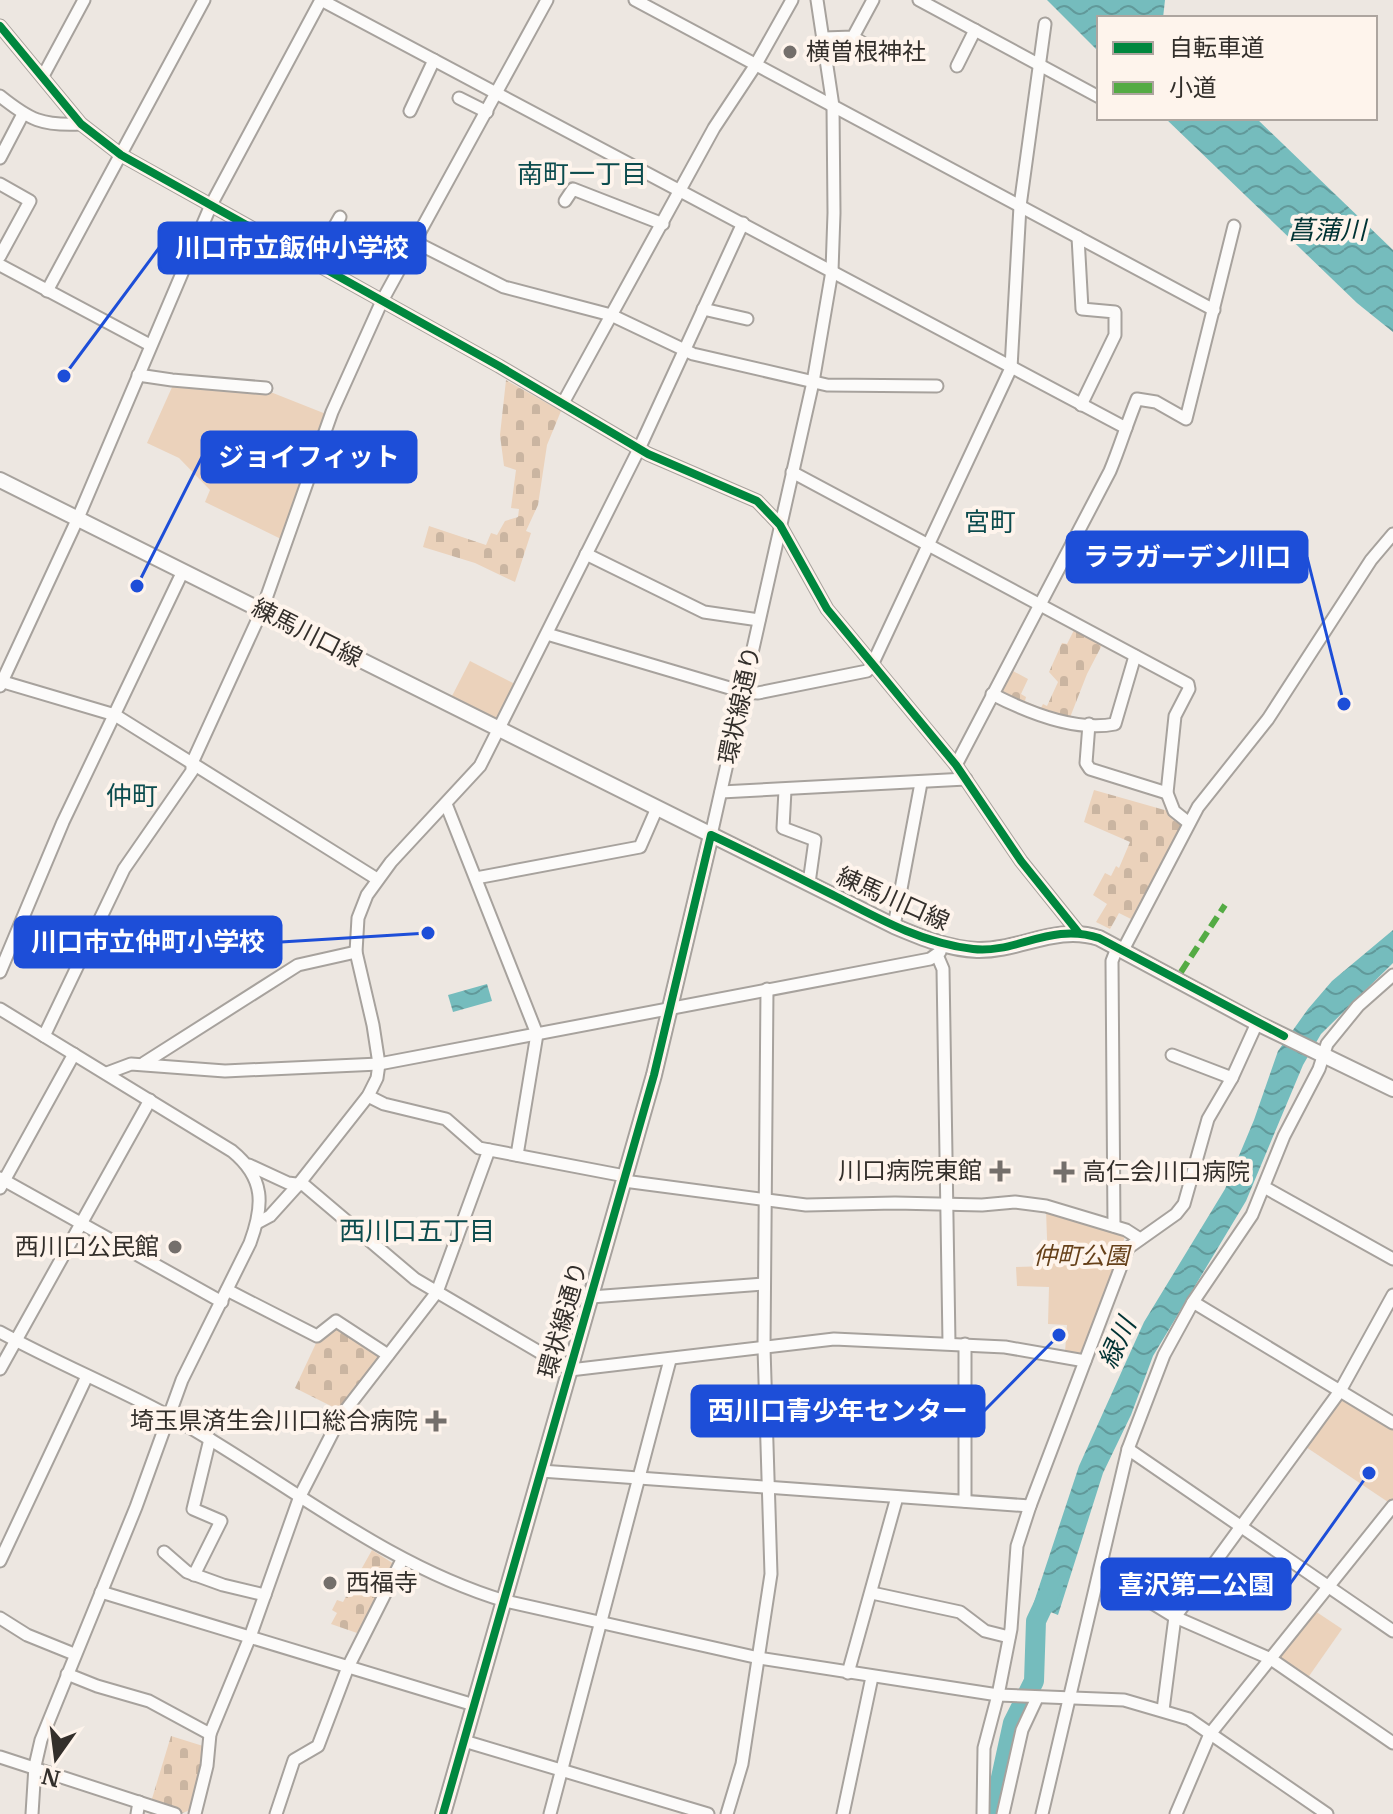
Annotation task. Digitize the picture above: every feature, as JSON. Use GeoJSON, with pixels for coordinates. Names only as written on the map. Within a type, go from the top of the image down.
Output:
{"type":"FeatureCollection","features":[{"type":"Feature","properties":{"kind":"main road","name":"練馬川口線"},"geometry":{"type":"LineString","coordinates":[[0,480],[940,950],[978,950],[1078,932],[1099,938],[1257,1023],[1393,1089]]}},
{"type":"Feature","properties":{"kind":"main road","name":"環状線通り"},"geometry":{"type":"LineString","coordinates":[[443,1814],[672,1008],[711,835]]}},
{"type":"Feature","properties":{"kind":"street"},"geometry":{"type":"LineString","coordinates":[[43,76],[84,0]]}},
{"type":"Feature","properties":{"kind":"street"},"geometry":{"type":"LineString","coordinates":[[47,291],[204,0]]}},
{"type":"Feature","properties":{"kind":"street"},"geometry":{"type":"LineString","coordinates":[[377,879],[115,715],[1,683],[78,518],[211,205],[321,0],[1126,428]]}},
{"type":"Feature","properties":{"kind":"street"},"geometry":{"type":"LineString","coordinates":[[44,1036],[124,869],[192,771],[192,763],[262,610],[332,412],[382,301],[547,0]]}},
{"type":"Feature","properties":{"kind":"street"},"geometry":{"type":"LineString","coordinates":[[635,0],[1214,310]]}},
{"type":"Feature","properties":{"kind":"street"},"geometry":{"type":"LineString","coordinates":[[563,403],[714,128],[755,66],[792,0]]}},
{"type":"Feature","properties":{"kind":"street","name":"環状線通り"},"geometry":{"type":"LineString","coordinates":[[711,835],[813,382],[832,271],[835,199],[833,106],[817,0]]}},
{"type":"Feature","properties":{"kind":"street"},"geometry":{"type":"LineString","coordinates":[[853,37],[873,0]]}},
{"type":"Feature","properties":{"kind":"street"},"geometry":{"type":"LineString","coordinates":[[919,0],[1097,96]]}},
{"type":"Feature","properties":{"kind":"street"},"geometry":{"type":"LineString","coordinates":[[547,634],[743,692],[758,693],[867,671],[872,665],[1011,368],[1020,206],[1045,24]]}},
{"type":"Feature","properties":{"kind":"street"},"geometry":{"type":"LineString","coordinates":[[0,26],[81,124],[121,155],[563,403],[639,449],[757,501],[780,525],[827,609],[956,765],[1029,872],[1078,932]]}},
{"type":"Feature","properties":{"kind":"street"},"geometry":{"type":"LineString","coordinates":[[957,66],[975,30]]}},
{"type":"Feature","properties":{"kind":"street"},"geometry":{"type":"LineString","coordinates":[[824,38],[853,37],[880,54]]}},
{"type":"Feature","properties":{"kind":"street"},"geometry":{"type":"LineString","coordinates":[[410,111],[434,60]]}},
{"type":"Feature","properties":{"kind":"street"},"geometry":{"type":"LineString","coordinates":[[0,96],[33,120],[62,125],[81,124]]}},
{"type":"Feature","properties":{"kind":"street"},"geometry":{"type":"LineString","coordinates":[[459,98],[487,112]]}},
{"type":"Feature","properties":{"kind":"street"},"geometry":{"type":"LineString","coordinates":[[0,158],[23,114]]}},
{"type":"Feature","properties":{"kind":"street"},"geometry":{"type":"LineString","coordinates":[[0,184],[30,201],[0,256]]}},
{"type":"Feature","properties":{"kind":"street"},"geometry":{"type":"LineString","coordinates":[[565,201],[573,189],[663,224]]}},
{"type":"Feature","properties":{"kind":"street"},"geometry":{"type":"LineString","coordinates":[[314,263],[340,217]]}},
{"type":"Feature","properties":{"kind":"street"},"geometry":{"type":"LineString","coordinates":[[257,1223],[270,1216],[298,1185],[368,1096],[377,1078],[379,1064],[356,952],[362,906],[377,879],[480,766],[639,449],[743,223]]}},
{"type":"Feature","properties":{"kind":"street"},"geometry":{"type":"LineString","coordinates":[[956,765],[1110,471],[1137,399],[1156,402],[1186,419],[1234,226]]}},
{"type":"Feature","properties":{"kind":"street"},"geometry":{"type":"LineString","coordinates":[[1078,237],[1082,309],[1115,312],[1115,335],[1081,405]]}},
{"type":"Feature","properties":{"kind":"street"},"geometry":{"type":"LineString","coordinates":[[415,242],[504,287],[611,315],[685,350],[827,385],[937,386]]}},
{"type":"Feature","properties":{"kind":"street"},"geometry":{"type":"LineString","coordinates":[[0,265],[150,345]]}},
{"type":"Feature","properties":{"kind":"street"},"geometry":{"type":"LineString","coordinates":[[703,309],[747,319]]}},
{"type":"Feature","properties":{"kind":"street"},"geometry":{"type":"LineString","coordinates":[[138,375],[266,388]]}},
{"type":"Feature","properties":{"kind":"street"},"geometry":{"type":"LineString","coordinates":[[792,472],[1188,684],[1189,689],[1175,716],[1167,793],[1174,811],[1189,823]]}},
{"type":"Feature","properties":{"kind":"street"},"geometry":{"type":"LineString","coordinates":[[1114,1226],[1112,961],[1198,807],[1268,719],[1371,560],[1393,534]]}},
{"type":"Feature","properties":{"kind":"street"},"geometry":{"type":"LineString","coordinates":[[586,554],[704,612],[759,620]]}},
{"type":"Feature","properties":{"kind":"street"},"geometry":{"type":"LineString","coordinates":[[0,972],[63,822],[183,571]]}},
{"type":"Feature","properties":{"kind":"street"},"geometry":{"type":"LineString","coordinates":[[992,694],[1021,709],[1066,722],[1115,724],[1135,656]]}},
{"type":"Feature","properties":{"kind":"street"},"geometry":{"type":"LineString","coordinates":[[1089,724],[1086,763],[1090,769],[1167,793]]}},
{"type":"Feature","properties":{"kind":"street"},"geometry":{"type":"LineString","coordinates":[[721,792],[966,779]]}},
{"type":"Feature","properties":{"kind":"street"},"geometry":{"type":"LineString","coordinates":[[894,926],[921,783]]}},
{"type":"Feature","properties":{"kind":"street"},"geometry":{"type":"LineString","coordinates":[[785,790],[783,828],[815,840],[809,883]]}},
{"type":"Feature","properties":{"kind":"street"},"geometry":{"type":"LineString","coordinates":[[446,804],[537,1034],[517,1155]]}},
{"type":"Feature","properties":{"kind":"street"},"geometry":{"type":"LineString","coordinates":[[476,878],[640,847],[657,808]]}},
{"type":"Feature","properties":{"kind":"street"},"geometry":{"type":"LineString","coordinates":[[107,1073],[131,1064],[225,1071],[379,1064],[930,959],[940,950]]}},
{"type":"Feature","properties":{"kind":"street"},"geometry":{"type":"LineString","coordinates":[[940,950],[943,969],[949,1343]]}},
{"type":"Feature","properties":{"kind":"street"},"geometry":{"type":"LineString","coordinates":[[144,1064],[298,965],[356,952]]}},
{"type":"Feature","properties":{"kind":"street"},"geometry":{"type":"LineString","coordinates":[[1042,1814],[1128,1449],[1168,1345],[1252,1215],[1320,1054],[1338,1028],[1393,975]]}},
{"type":"Feature","properties":{"kind":"street"},"geometry":{"type":"LineString","coordinates":[[727,1814],[742,1764],[771,1574],[764,1348],[767,989]]}},
{"type":"Feature","properties":{"kind":"street"},"geometry":{"type":"LineString","coordinates":[[0,1009],[232,1151],[248,1164],[304,1185],[415,1279],[570,1370],[834,1339],[1005,1347],[1085,1361]]}},
{"type":"Feature","properties":{"kind":"street"},"geometry":{"type":"LineString","coordinates":[[983,1814],[984,1748],[1009,1637],[1017,1546],[1030,1506],[1128,1248],[1176,1214],[1184,1204],[1208,1119],[1232,1078],[1257,1023]]}},
{"type":"Feature","properties":{"kind":"street"},"geometry":{"type":"LineString","coordinates":[[74,1054],[1,1182],[222,1302]]}},
{"type":"Feature","properties":{"kind":"street"},"geometry":{"type":"LineString","coordinates":[[1172,1055],[1232,1078]]}},
{"type":"Feature","properties":{"kind":"street"},"geometry":{"type":"LineString","coordinates":[[368,1096],[384,1104],[446,1119],[479,1148],[624,1178],[806,1205],[1015,1202],[1046,1206],[1114,1226],[1140,1239]]}},
{"type":"Feature","properties":{"kind":"street"},"geometry":{"type":"LineString","coordinates":[[0,1369],[150,1100]]}},
{"type":"Feature","properties":{"kind":"street"},"geometry":{"type":"LineString","coordinates":[[195,1814],[207,1766],[210,1734],[250,1637],[300,1496],[341,1416],[437,1292],[489,1150]]}},
{"type":"Feature","properties":{"kind":"street"},"geometry":{"type":"LineString","coordinates":[[32,1814],[35,1766],[41,1740],[136,1507],[182,1380],[222,1302],[257,1223],[260,1200],[248,1164]]}},
{"type":"Feature","properties":{"kind":"street"},"geometry":{"type":"LineString","coordinates":[[1264,1187],[1393,1259]]}},
{"type":"Feature","properties":{"kind":"street"},"geometry":{"type":"LineString","coordinates":[[591,1297],[764,1284]]}},
{"type":"Feature","properties":{"kind":"street"},"geometry":{"type":"LineString","coordinates":[[227,1290],[317,1336],[336,1321],[388,1355]]}},
{"type":"Feature","properties":{"kind":"street"},"geometry":{"type":"LineString","coordinates":[[1163,1710],[1175,1617],[1340,1391],[1393,1295]]}},
{"type":"Feature","properties":{"kind":"street"},"geometry":{"type":"LineString","coordinates":[[1193,1302],[1393,1423]]}},
{"type":"Feature","properties":{"kind":"street"},"geometry":{"type":"LineString","coordinates":[[0,1332],[169,1415],[402,1560],[474,1592],[759,1658],[998,1695],[1124,1700],[1163,1710],[1189,1719],[1327,1814]]}},
{"type":"Feature","properties":{"kind":"street"},"geometry":{"type":"LineString","coordinates":[[965,1344],[965,1501]]}},
{"type":"Feature","properties":{"kind":"street"},"geometry":{"type":"LineString","coordinates":[[550,1814],[670,1360]]}},
{"type":"Feature","properties":{"kind":"street"},"geometry":{"type":"LineString","coordinates":[[0,1561],[87,1376]]}},
{"type":"Feature","properties":{"kind":"street"},"geometry":{"type":"LineString","coordinates":[[194,1575],[221,1521],[193,1509],[210,1439]]}},
{"type":"Feature","properties":{"kind":"street"},"geometry":{"type":"LineString","coordinates":[[1128,1449],[1393,1631]]}},
{"type":"Feature","properties":{"kind":"street"},"geometry":{"type":"LineString","coordinates":[[541,1471],[1030,1506]]}},
{"type":"Feature","properties":{"kind":"street"},"geometry":{"type":"LineString","coordinates":[[848,1673],[897,1497]]}},
{"type":"Feature","properties":{"kind":"street"},"geometry":{"type":"LineString","coordinates":[[1176,1814],[1210,1734],[1393,1506]]}},
{"type":"Feature","properties":{"kind":"street"},"geometry":{"type":"LineString","coordinates":[[164,1552],[194,1575],[265,1595]]}},
{"type":"Feature","properties":{"kind":"street"},"geometry":{"type":"LineString","coordinates":[[276,1814],[294,1760],[318,1746],[348,1667],[402,1560]]}},
{"type":"Feature","properties":{"kind":"street"},"geometry":{"type":"LineString","coordinates":[[1100,1571],[1175,1617],[1271,1659],[1393,1743]]}},
{"type":"Feature","properties":{"kind":"street"},"geometry":{"type":"LineString","coordinates":[[101,1592],[474,1705]]}},
{"type":"Feature","properties":{"kind":"street"},"geometry":{"type":"LineString","coordinates":[[872,1593],[960,1612],[985,1631],[1009,1637]]}},
{"type":"Feature","properties":{"kind":"street"},"geometry":{"type":"LineString","coordinates":[[0,1618],[27,1635],[74,1654]]}},
{"type":"Feature","properties":{"kind":"street"},"geometry":{"type":"LineString","coordinates":[[67,1674],[149,1701],[210,1734]]}},
{"type":"Feature","properties":{"kind":"street"},"geometry":{"type":"LineString","coordinates":[[843,1814],[872,1677]]}},
{"type":"Feature","properties":{"kind":"street"},"geometry":{"type":"LineString","coordinates":[[1003,1814],[1022,1730],[1036,1698]]}},
{"type":"Feature","properties":{"kind":"street"},"geometry":{"type":"LineString","coordinates":[[464,1741],[708,1814]]}},
{"type":"Feature","properties":{"kind":"street"},"geometry":{"type":"LineString","coordinates":[[0,1757],[35,1766],[138,1808],[175,1814]]}},
{"type":"Feature","properties":{"kind":"green space"},"geometry":{"type":"Polygon","coordinates":[[[506,380],[561,411],[547,445],[538,505],[526,531],[531,533],[515,582],[475,563],[423,547],[429,526],[486,545],[491,533],[497,535],[505,521],[518,517],[519,509],[511,508],[516,470],[504,466],[500,435],[506,380]]]}},
{"type":"Feature","properties":{"kind":"green space"},"geometry":{"type":"Polygon","coordinates":[[[173,385],[273,393],[326,414],[281,539],[205,502],[210,490],[179,458],[147,443],[173,385]]]}},
{"type":"Feature","properties":{"kind":"green space"},"geometry":{"type":"Polygon","coordinates":[[[1074,630],[1102,645],[1069,720],[1028,708],[1001,694],[1013,671],[1028,679],[1021,694],[1026,697],[1025,701],[1041,708],[1043,704],[1047,706],[1058,682],[1049,672],[1062,643],[1067,644],[1074,630]]]}},
{"type":"Feature","properties":{"kind":"green space"},"geometry":{"type":"Polygon","coordinates":[[[470,661],[515,684],[497,719],[452,696],[470,661]]]}},
{"type":"Feature","properties":{"kind":"green space"},"geometry":{"type":"Polygon","coordinates":[[[1094,790],[1168,811],[1173,820],[1181,825],[1131,919],[1119,913],[1110,929],[1096,922],[1107,904],[1093,895],[1105,873],[1111,876],[1116,866],[1119,868],[1130,842],[1084,822],[1094,790]]]}},
{"type":"Feature","properties":{"kind":"green space","name":"仲町公園"},"geometry":{"type":"Polygon","coordinates":[[[1046,1210],[1126,1234],[1083,1353],[1065,1352],[1067,1325],[1048,1324],[1049,1287],[1017,1286],[1016,1267],[1048,1266],[1046,1210]]]}},
{"type":"Feature","properties":{"kind":"green space"},"geometry":{"type":"Polygon","coordinates":[[[334,1326],[381,1356],[339,1410],[295,1388],[318,1339],[334,1326]]]}},
{"type":"Feature","properties":{"kind":"green space"},"geometry":{"type":"Polygon","coordinates":[[[1339,1396],[1393,1430],[1391,1504],[1303,1445],[1339,1396]]]}},
{"type":"Feature","properties":{"kind":"green space"},"geometry":{"type":"Polygon","coordinates":[[[372,1550],[394,1564],[357,1633],[331,1624],[337,1613],[332,1610],[337,1600],[343,1602],[372,1550]]]}},
{"type":"Feature","properties":{"kind":"green space"},"geometry":{"type":"Polygon","coordinates":[[[1315,1611],[1342,1629],[1307,1679],[1278,1659],[1315,1611]]]}},
{"type":"Feature","properties":{"kind":"green space"},"geometry":{"type":"Polygon","coordinates":[[[171,1736],[203,1746],[191,1810],[182,1813],[151,1802],[171,1736]]]}},
{"type":"Feature","properties":{"kind":"water"},"geometry":{"type":"Polygon","coordinates":[[[1047,0],[1165,0],[1163,16],[1097,16],[1097,50],[1047,0]]]}},
{"type":"Feature","properties":{"kind":"water","name":"菖蒲川"},"geometry":{"type":"Polygon","coordinates":[[[1167,120],[1258,120],[1393,250],[1393,332],[1357,303],[1167,120]]]}},
{"type":"Feature","properties":{"kind":"water","name":"緑川"},"geometry":{"type":"Polygon","coordinates":[[[1393,930],[1393,963],[1321,1034],[1303,1065],[1246,1201],[1153,1356],[1131,1415],[1103,1473],[1058,1615],[1033,1605],[1079,1466],[1144,1322],[1225,1189],[1278,1051],[1332,981],[1393,930]]]}},
{"type":"Feature","properties":{"kind":"water"},"geometry":{"type":"Polygon","coordinates":[[[487,984],[492,1001],[453,1012],[448,995],[487,984]]]}},
{"type":"Feature","properties":{"kind":"waterway","name":"緑川"},"geometry":{"type":"LineString","coordinates":[[993,1814],[1013,1723],[1034,1681],[1036,1621],[1053,1585]]}},
{"type":"Feature","properties":{"kind":"marked path"},"geometry":{"type":"LineString","coordinates":[[1181,972],[1225,905]]}},
{"type":"Feature","properties":{"kind":"cycle path"},"geometry":{"type":"LineString","coordinates":[[0,26],[81,124],[121,155],[499,366],[648,454],[757,501],[780,525],[827,609],[956,765],[1021,861],[1078,932]]}},
{"type":"Feature","properties":{"kind":"cycle path"},"geometry":{"type":"LineString","coordinates":[[443,1814],[654,1075],[711,835],[886,922],[937,942],[989,949],[1065,934],[1099,938],[1284,1036]]}},
{"type":"Feature","properties":{"kind":"place","name":"横曽根神社"},"geometry":{"type":"Point","coordinates":[790,52]}},
{"type":"Feature","properties":{"kind":"place","name":"川口市立飯仲小学校"},"geometry":{"type":"Point","coordinates":[64,376]}},
{"type":"Feature","properties":{"kind":"place","name":"ジョイフィット"},"geometry":{"type":"Point","coordinates":[137,586]}},
{"type":"Feature","properties":{"kind":"place","name":"ララガーデン川口"},"geometry":{"type":"Point","coordinates":[1344,704]}},
{"type":"Feature","properties":{"kind":"place","name":"川口市立仲町小学校"},"geometry":{"type":"Point","coordinates":[428,933]}},
{"type":"Feature","properties":{"kind":"place","name":"川口病院東館"},"geometry":{"type":"Point","coordinates":[1000,1171]}},
{"type":"Feature","properties":{"kind":"place","name":"高仁会川口病院"},"geometry":{"type":"Point","coordinates":[1064,1172]}},
{"type":"Feature","properties":{"kind":"place","name":"西川口公民館"},"geometry":{"type":"Point","coordinates":[175,1247]}},
{"type":"Feature","properties":{"kind":"place","name":"西川口青少年センター"},"geometry":{"type":"Point","coordinates":[1059,1335]}},
{"type":"Feature","properties":{"kind":"place","name":"埼玉県済生会川口総合病院"},"geometry":{"type":"Point","coordinates":[436,1421]}},
{"type":"Feature","properties":{"kind":"place","name":"喜沢第二公園"},"geometry":{"type":"Point","coordinates":[1369,1473]}},
{"type":"Feature","properties":{"kind":"place","name":"西福寺"},"geometry":{"type":"Point","coordinates":[330,1583]}},
{"type":"Feature","properties":{"kind":"district","name":"南町一丁目"},"geometry":{"type":"Point","coordinates":[582,174]}},
{"type":"Feature","properties":{"kind":"district","name":"宮町"},"geometry":{"type":"Point","coordinates":[990,522]}},
{"type":"Feature","properties":{"kind":"district","name":"仲町"},"geometry":{"type":"Point","coordinates":[132,796]}},
{"type":"Feature","properties":{"kind":"district","name":"西川口五丁目"},"geometry":{"type":"Point","coordinates":[417,1231]}}]}
